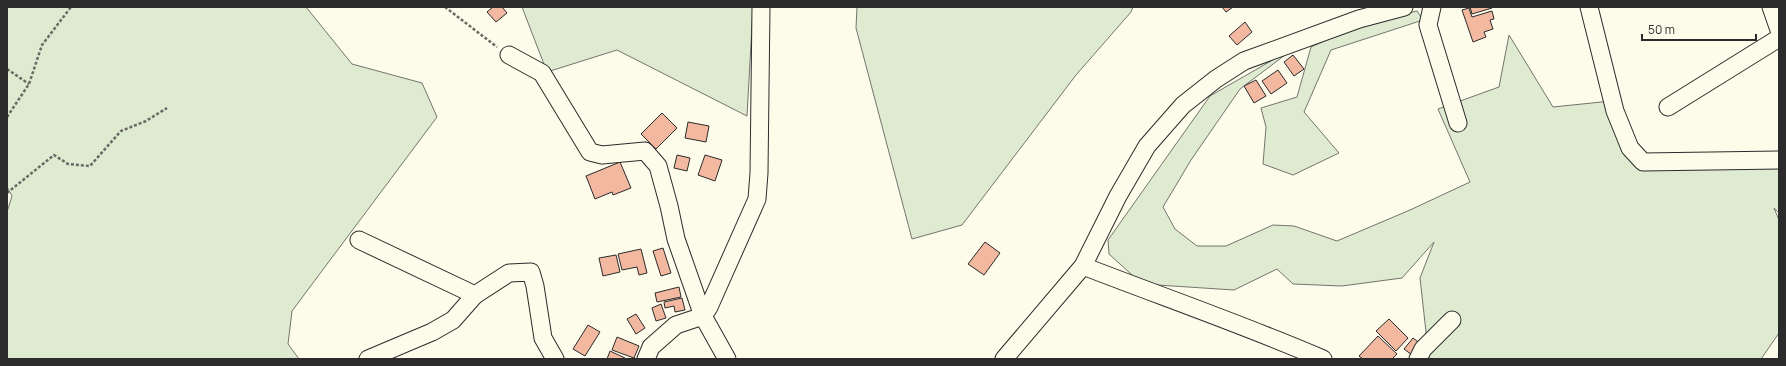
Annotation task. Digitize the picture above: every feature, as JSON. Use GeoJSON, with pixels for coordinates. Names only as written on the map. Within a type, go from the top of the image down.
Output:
{"type":"FeatureCollection","features":[{"type":"Feature","properties":{"kind":"street"},"geometry":{"type":"LineString","coordinates":[[646,359],[650,347],[676,325],[703,316],[709,307],[757,199],[760,173],[761,7]]}},
{"type":"Feature","properties":{"kind":"street"},"geometry":{"type":"LineString","coordinates":[[1004,359],[1083,266],[1118,196],[1147,146],[1183,105],[1216,79],[1244,61],[1358,13],[1404,7]]}},
{"type":"Feature","properties":{"kind":"street"},"geometry":{"type":"LineString","coordinates":[[1432,7],[1428,25],[1458,123]]}},
{"type":"Feature","properties":{"kind":"street"},"geometry":{"type":"LineString","coordinates":[[1589,7],[1615,111],[1630,148],[1643,162],[1779,160]]}},
{"type":"Feature","properties":{"kind":"street"},"geometry":{"type":"LineString","coordinates":[[1771,7],[1779,30]]}},
{"type":"Feature","properties":{"kind":"street"},"geometry":{"type":"LineString","coordinates":[[1668,108],[1779,38]]}},
{"type":"Feature","properties":{"kind":"street"},"geometry":{"type":"LineString","coordinates":[[509,56],[542,73],[590,152],[602,155],[645,151],[658,166],[669,206],[676,240],[703,316],[727,359]]}},
{"type":"Feature","properties":{"kind":"street"},"geometry":{"type":"LineString","coordinates":[[359,240],[475,295]]}},
{"type":"Feature","properties":{"kind":"street"},"geometry":{"type":"LineString","coordinates":[[1083,266],[1219,319],[1249,328],[1323,359]]}},
{"type":"Feature","properties":{"kind":"street"},"geometry":{"type":"LineString","coordinates":[[368,359],[432,332],[453,320],[475,295],[509,273],[531,272],[535,286],[543,338],[555,359]]}},
{"type":"Feature","properties":{"kind":"street"},"geometry":{"type":"LineString","coordinates":[[1418,359],[1423,349],[1452,320]]}},
{"type":"Feature","properties":{"kind":"path"},"geometry":{"type":"LineString","coordinates":[[7,117],[30,84],[42,45],[71,7]]}},
{"type":"Feature","properties":{"kind":"path"},"geometry":{"type":"LineString","coordinates":[[445,7],[509,56]]}},
{"type":"Feature","properties":{"kind":"path"},"geometry":{"type":"LineString","coordinates":[[7,69],[30,84]]}},
{"type":"Feature","properties":{"kind":"path"},"geometry":{"type":"LineString","coordinates":[[7,193],[54,155],[68,164],[90,166],[121,131],[146,120],[167,108]]}},
{"type":"Feature","properties":{"kind":"green space"},"geometry":{"type":"Polygon","coordinates":[[[7,7],[306,7],[352,64],[422,83],[437,117],[292,311],[288,344],[299,359],[7,359],[7,212],[12,196],[7,187],[7,7]]]}},
{"type":"Feature","properties":{"kind":"green space"},"geometry":{"type":"Polygon","coordinates":[[[522,7],[753,7],[747,116],[617,50],[547,72],[522,7]]]}},
{"type":"Feature","properties":{"kind":"green space"},"geometry":{"type":"Polygon","coordinates":[[[857,7],[1133,7],[1131,12],[1076,75],[962,225],[912,239],[856,28],[857,7]]]}},
{"type":"Feature","properties":{"kind":"green space"},"geometry":{"type":"Polygon","coordinates":[[[1417,11],[1423,20],[1331,50],[1304,112],[1339,153],[1293,175],[1263,164],[1266,127],[1261,108],[1297,97],[1311,47],[1359,25],[1417,11]]]}},
{"type":"Feature","properties":{"kind":"green space"},"geometry":{"type":"Polygon","coordinates":[[[1509,35],[1553,107],[1611,101],[1636,162],[1779,155],[1779,213],[1774,208],[1779,220],[1779,333],[1761,359],[1429,359],[1420,278],[1434,242],[1402,278],[1342,286],[1293,284],[1277,269],[1234,290],[1142,284],[1109,254],[1108,240],[1210,96],[1297,46],[1240,89],[1191,160],[1163,207],[1175,229],[1197,246],[1226,246],[1273,225],[1294,226],[1337,241],[1410,210],[1470,182],[1438,109],[1499,87],[1509,35]]]}},
{"type":"Feature","properties":{"kind":"building"},"geometry":{"type":"Polygon","coordinates":[[[493,7],[502,7],[507,13],[496,22],[487,12],[493,7]]]}},
{"type":"Feature","properties":{"kind":"building"},"geometry":{"type":"Polygon","coordinates":[[[1222,7],[1233,7],[1226,12],[1222,7]]]}},
{"type":"Feature","properties":{"kind":"building"},"geometry":{"type":"Polygon","coordinates":[[[1470,7],[1491,7],[1492,8],[1472,14],[1470,7]]]}},
{"type":"Feature","properties":{"kind":"building"},"geometry":{"type":"Polygon","coordinates":[[[1469,8],[1472,17],[1492,11],[1494,19],[1490,20],[1493,29],[1484,32],[1486,37],[1473,42],[1462,10],[1469,8]]]}},
{"type":"Feature","properties":{"kind":"building"},"geometry":{"type":"Polygon","coordinates":[[[1245,22],[1252,32],[1237,45],[1229,36],[1245,22]]]}},
{"type":"Feature","properties":{"kind":"building"},"geometry":{"type":"Polygon","coordinates":[[[1293,55],[1304,69],[1294,76],[1284,62],[1293,55]]]}},
{"type":"Feature","properties":{"kind":"building"},"geometry":{"type":"Polygon","coordinates":[[[1278,70],[1287,83],[1271,94],[1262,81],[1278,70]]]}},
{"type":"Feature","properties":{"kind":"building"},"geometry":{"type":"Polygon","coordinates":[[[1256,80],[1266,96],[1254,103],[1244,86],[1256,80]]]}},
{"type":"Feature","properties":{"kind":"building"},"geometry":{"type":"Polygon","coordinates":[[[662,113],[677,128],[656,149],[641,134],[662,113]]]}},
{"type":"Feature","properties":{"kind":"building"},"geometry":{"type":"Polygon","coordinates":[[[688,122],[709,126],[706,142],[685,138],[688,122]]]}},
{"type":"Feature","properties":{"kind":"building"},"geometry":{"type":"Polygon","coordinates":[[[677,155],[690,158],[687,171],[674,168],[677,155]]]}},
{"type":"Feature","properties":{"kind":"building"},"geometry":{"type":"Polygon","coordinates":[[[705,155],[722,160],[715,181],[698,175],[705,155]]]}},
{"type":"Feature","properties":{"kind":"building"},"geometry":{"type":"Polygon","coordinates":[[[620,162],[631,188],[613,195],[612,192],[595,199],[586,176],[620,162]]]}},
{"type":"Feature","properties":{"kind":"building"},"geometry":{"type":"Polygon","coordinates":[[[985,242],[1000,253],[984,275],[968,264],[985,242]]]}},
{"type":"Feature","properties":{"kind":"building"},"geometry":{"type":"Polygon","coordinates":[[[663,248],[671,273],[661,276],[653,251],[663,248]]]}},
{"type":"Feature","properties":{"kind":"building"},"geometry":{"type":"Polygon","coordinates":[[[641,249],[647,273],[639,275],[637,267],[622,270],[618,254],[641,249]]]}},
{"type":"Feature","properties":{"kind":"building"},"geometry":{"type":"Polygon","coordinates":[[[616,255],[620,272],[603,276],[599,258],[616,255]]]}},
{"type":"Feature","properties":{"kind":"building"},"geometry":{"type":"Polygon","coordinates":[[[679,287],[681,297],[657,302],[655,293],[679,287]]]}},
{"type":"Feature","properties":{"kind":"building"},"geometry":{"type":"Polygon","coordinates":[[[682,298],[685,310],[675,312],[674,306],[665,308],[664,302],[682,298]]]}},
{"type":"Feature","properties":{"kind":"building"},"geometry":{"type":"Polygon","coordinates":[[[661,304],[666,318],[656,321],[652,308],[661,304]]]}},
{"type":"Feature","properties":{"kind":"building"},"geometry":{"type":"Polygon","coordinates":[[[636,314],[645,328],[636,334],[627,319],[636,314]]]}},
{"type":"Feature","properties":{"kind":"building"},"geometry":{"type":"Polygon","coordinates":[[[1389,319],[1408,338],[1396,351],[1376,331],[1389,319]]]}},
{"type":"Feature","properties":{"kind":"building"},"geometry":{"type":"Polygon","coordinates":[[[588,325],[600,332],[585,356],[573,349],[588,325]]]}},
{"type":"Feature","properties":{"kind":"building"},"geometry":{"type":"Polygon","coordinates":[[[1378,336],[1397,354],[1392,359],[1363,359],[1359,356],[1378,336]]]}},
{"type":"Feature","properties":{"kind":"building"},"geometry":{"type":"Polygon","coordinates":[[[617,337],[639,346],[634,358],[612,350],[617,337]]]}},
{"type":"Feature","properties":{"kind":"building"},"geometry":{"type":"Polygon","coordinates":[[[1413,338],[1421,344],[1412,355],[1404,349],[1413,338]]]}},
{"type":"Feature","properties":{"kind":"building"},"geometry":{"type":"Polygon","coordinates":[[[610,351],[625,358],[625,359],[607,359],[610,351]]]}}]}
